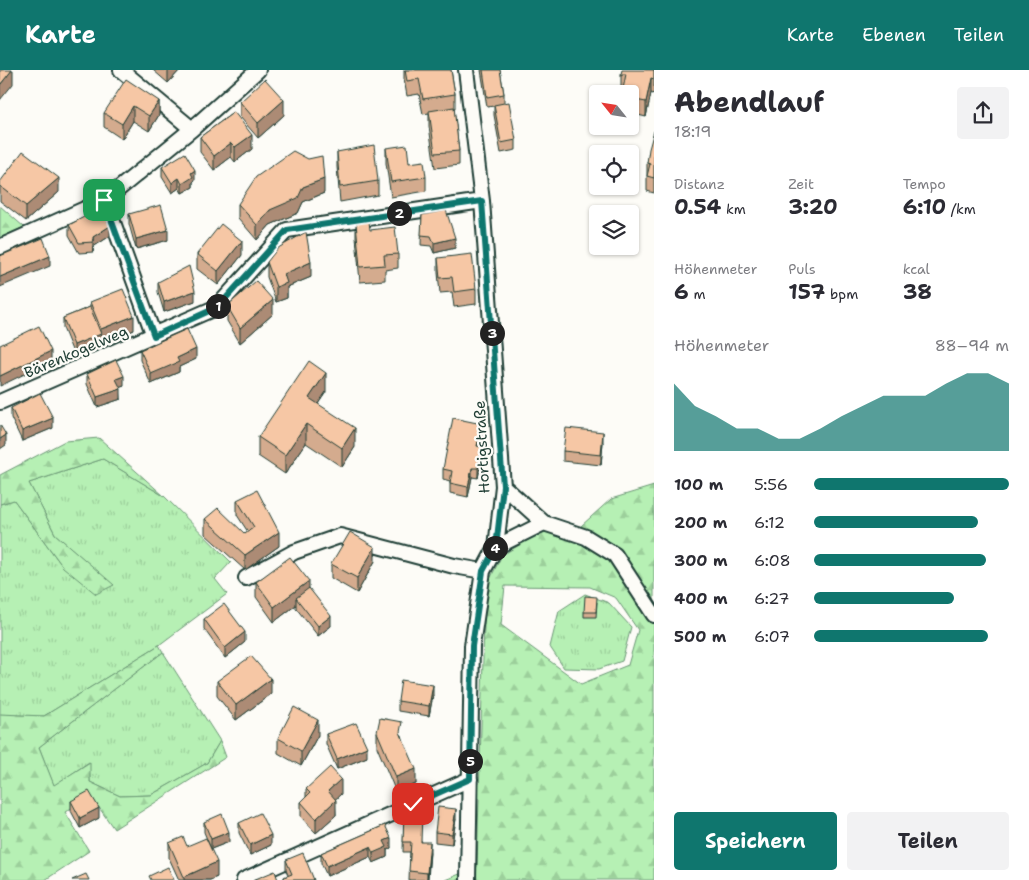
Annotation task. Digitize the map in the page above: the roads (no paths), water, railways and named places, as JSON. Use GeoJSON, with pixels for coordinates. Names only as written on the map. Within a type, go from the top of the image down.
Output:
{"type":"FeatureCollection","features":[{"type":"Feature","properties":{"kind":"street"},"geometry":{"type":"LineString","coordinates":[[121,70],[192,129]]}},
{"type":"Feature","properties":{"kind":"street"},"geometry":{"type":"LineString","coordinates":[[0,247],[104,200],[192,129],[258,70]]}},
{"type":"Feature","properties":{"kind":"street","name":"Hortigstraße"},"geometry":{"type":"LineString","coordinates":[[466,70],[482,201],[503,486],[496,547],[483,571],[472,646],[468,880]]}},
{"type":"Feature","properties":{"kind":"street"},"geometry":{"type":"LineString","coordinates":[[104,200],[154,336]]}},
{"type":"Feature","properties":{"kind":"street","name":"Bärenkogelweg"},"geometry":{"type":"LineString","coordinates":[[0,402],[218,307],[287,230],[482,201]]}},
{"type":"Feature","properties":{"kind":"street"},"geometry":{"type":"LineString","coordinates":[[503,486],[544,524],[586,538],[615,555],[654,614]]}},
{"type":"Feature","properties":{"kind":"street"},"geometry":{"type":"LineString","coordinates":[[496,547],[544,524]]}},
{"type":"Feature","properties":{"kind":"street"},"geometry":{"type":"LineString","coordinates":[[246,578],[294,552],[340,536],[454,566],[483,571]]}},
{"type":"Feature","properties":{"kind":"street"},"geometry":{"type":"LineString","coordinates":[[244,880],[470,779]]}}]}
